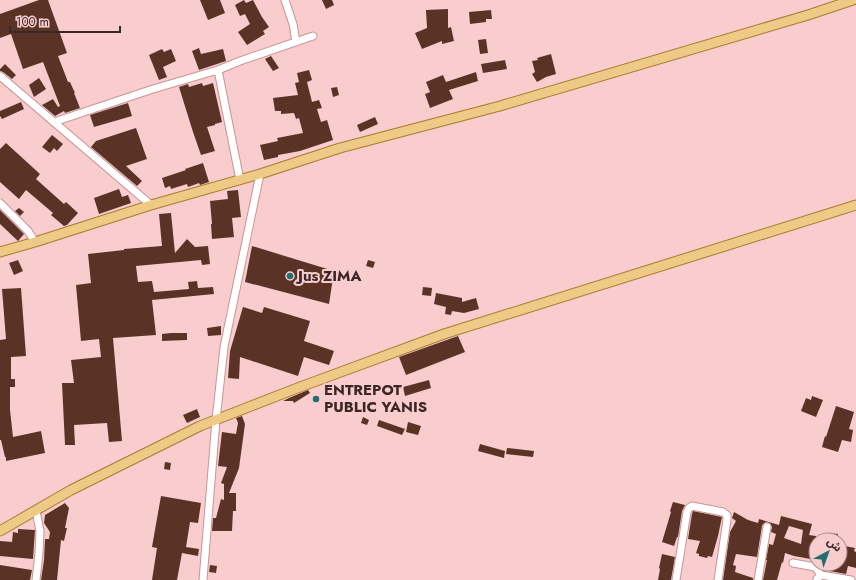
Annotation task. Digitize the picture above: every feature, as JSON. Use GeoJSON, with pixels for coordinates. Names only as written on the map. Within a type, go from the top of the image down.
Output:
{"type":"FeatureCollection","features":[{"type":"Feature","properties":{"kind":"main road"},"geometry":{"type":"LineString","coordinates":[[0,252],[151,205],[260,174],[340,148],[508,104],[808,15],[853,0]]}},
{"type":"Feature","properties":{"kind":"main road"},"geometry":{"type":"LineString","coordinates":[[0,531],[71,490],[200,426],[300,386],[444,334],[856,204]]}},
{"type":"Feature","properties":{"kind":"street"},"geometry":{"type":"LineString","coordinates":[[284,0],[293,24],[296,42]]}},
{"type":"Feature","properties":{"kind":"street"},"geometry":{"type":"LineString","coordinates":[[54,122],[153,89],[218,70],[313,36]]}},
{"type":"Feature","properties":{"kind":"street"},"geometry":{"type":"LineString","coordinates":[[218,70],[240,180]]}},
{"type":"Feature","properties":{"kind":"street"},"geometry":{"type":"LineString","coordinates":[[0,76],[151,205]]}},
{"type":"Feature","properties":{"kind":"street"},"geometry":{"type":"LineString","coordinates":[[203,580],[216,420],[224,347],[260,174]]}},
{"type":"Feature","properties":{"kind":"street"},"geometry":{"type":"LineString","coordinates":[[0,203],[28,231],[35,242]]}},
{"type":"Feature","properties":{"kind":"street"},"geometry":{"type":"LineString","coordinates":[[676,580],[687,512],[692,506],[723,512],[726,515],[727,518],[718,580]]}},
{"type":"Feature","properties":{"kind":"street"},"geometry":{"type":"LineString","coordinates":[[36,511],[40,531],[36,580]]}},
{"type":"Feature","properties":{"kind":"street"},"geometry":{"type":"LineString","coordinates":[[758,580],[767,527]]}},
{"type":"Feature","properties":{"kind":"street"},"geometry":{"type":"LineString","coordinates":[[793,563],[815,567],[819,578],[851,580]]}},
{"type":"Feature","properties":{"kind":"building"},"geometry":{"type":"Polygon","coordinates":[[[39,0],[48,0],[67,53],[58,56],[68,82],[70,82],[75,93],[80,108],[65,113],[64,111],[55,116],[42,105],[53,99],[58,107],[60,106],[43,62],[23,69],[11,34],[0,38],[0,14],[39,0]]]}},
{"type":"Feature","properties":{"kind":"building"},"geometry":{"type":"Polygon","coordinates":[[[200,0],[220,0],[225,13],[208,20],[200,0]]]}},
{"type":"Feature","properties":{"kind":"building"},"geometry":{"type":"Polygon","coordinates":[[[244,0],[246,3],[253,0],[269,27],[263,31],[265,34],[247,45],[238,32],[250,24],[245,14],[240,16],[235,5],[244,0]]]}},
{"type":"Feature","properties":{"kind":"building"},"geometry":{"type":"Polygon","coordinates":[[[322,0],[332,0],[334,5],[326,9],[322,0]]]}},
{"type":"Feature","properties":{"kind":"building"},"geometry":{"type":"Polygon","coordinates":[[[448,9],[448,28],[451,27],[454,41],[442,44],[442,41],[422,49],[415,33],[427,28],[426,10],[448,9]]]}},
{"type":"Feature","properties":{"kind":"building"},"geometry":{"type":"Polygon","coordinates":[[[491,10],[492,19],[486,19],[486,22],[470,24],[469,12],[491,10]]]}},
{"type":"Feature","properties":{"kind":"building"},"geometry":{"type":"Polygon","coordinates":[[[486,39],[488,53],[480,54],[478,40],[486,39]]]}},
{"type":"Feature","properties":{"kind":"building"},"geometry":{"type":"Polygon","coordinates":[[[199,48],[201,54],[223,49],[226,61],[199,70],[192,51],[199,48]]]}},
{"type":"Feature","properties":{"kind":"building"},"geometry":{"type":"Polygon","coordinates":[[[162,49],[164,52],[171,49],[176,61],[163,67],[167,77],[159,80],[149,55],[162,49]]]}},
{"type":"Feature","properties":{"kind":"building"},"geometry":{"type":"Polygon","coordinates":[[[551,54],[556,74],[537,82],[532,74],[535,72],[532,61],[551,54]]]}},
{"type":"Feature","properties":{"kind":"building"},"geometry":{"type":"Polygon","coordinates":[[[271,56],[279,68],[273,71],[265,59],[271,56]]]}},
{"type":"Feature","properties":{"kind":"building"},"geometry":{"type":"Polygon","coordinates":[[[505,60],[507,69],[483,73],[481,64],[505,60]]]}},
{"type":"Feature","properties":{"kind":"building"},"geometry":{"type":"Polygon","coordinates":[[[5,64],[16,75],[12,79],[0,71],[5,64]]]}},
{"type":"Feature","properties":{"kind":"building"},"geometry":{"type":"Polygon","coordinates":[[[309,70],[312,80],[307,82],[312,102],[319,100],[322,108],[317,109],[321,122],[327,120],[333,140],[300,151],[278,155],[278,157],[264,160],[260,145],[278,141],[277,138],[303,133],[299,118],[296,119],[294,113],[281,114],[281,111],[275,111],[273,98],[298,95],[295,83],[299,82],[297,73],[309,70]]]}},
{"type":"Feature","properties":{"kind":"building"},"geometry":{"type":"Polygon","coordinates":[[[476,72],[478,81],[449,90],[453,99],[430,108],[425,94],[430,92],[426,82],[443,75],[446,82],[476,72]]]}},
{"type":"Feature","properties":{"kind":"building"},"geometry":{"type":"Polygon","coordinates":[[[39,78],[46,89],[34,97],[29,85],[39,78]]]}},
{"type":"Feature","properties":{"kind":"building"},"geometry":{"type":"Polygon","coordinates":[[[202,83],[203,86],[213,83],[222,122],[207,127],[215,151],[201,155],[179,87],[188,84],[189,87],[202,83]]]}},
{"type":"Feature","properties":{"kind":"building"},"geometry":{"type":"Polygon","coordinates":[[[337,87],[339,95],[333,97],[331,88],[337,87]]]}},
{"type":"Feature","properties":{"kind":"building"},"geometry":{"type":"Polygon","coordinates":[[[21,102],[24,109],[2,119],[0,116],[0,111],[21,102]]]}},
{"type":"Feature","properties":{"kind":"building"},"geometry":{"type":"Polygon","coordinates":[[[128,103],[132,116],[94,127],[90,115],[128,103]]]}},
{"type":"Feature","properties":{"kind":"building"},"geometry":{"type":"Polygon","coordinates":[[[375,117],[378,124],[360,132],[357,125],[375,117]]]}},
{"type":"Feature","properties":{"kind":"building"},"geometry":{"type":"Polygon","coordinates":[[[136,128],[147,159],[126,166],[142,181],[137,186],[91,147],[96,141],[136,128]]]}},
{"type":"Feature","properties":{"kind":"building"},"geometry":{"type":"Polygon","coordinates":[[[52,135],[63,144],[57,151],[54,148],[50,153],[42,147],[52,135]]]}},
{"type":"Feature","properties":{"kind":"building"},"geometry":{"type":"Polygon","coordinates":[[[6,143],[40,174],[36,179],[64,204],[66,202],[78,213],[67,225],[64,226],[51,215],[53,213],[26,190],[19,199],[0,182],[0,149],[6,143]]]}},
{"type":"Feature","properties":{"kind":"building"},"geometry":{"type":"Polygon","coordinates":[[[203,163],[209,182],[200,185],[199,183],[188,187],[187,184],[171,189],[170,186],[165,188],[162,178],[203,163]]]}},
{"type":"Feature","properties":{"kind":"building"},"geometry":{"type":"Polygon","coordinates":[[[119,189],[122,197],[128,195],[131,203],[99,214],[94,198],[119,189]]]}},
{"type":"Feature","properties":{"kind":"building"},"geometry":{"type":"Polygon","coordinates":[[[238,190],[241,217],[232,218],[234,237],[212,239],[210,201],[228,199],[227,191],[238,190]]]}},
{"type":"Feature","properties":{"kind":"building"},"geometry":{"type":"Polygon","coordinates":[[[19,208],[24,212],[20,216],[15,211],[19,208]]]}},
{"type":"Feature","properties":{"kind":"building"},"geometry":{"type":"Polygon","coordinates":[[[0,210],[24,234],[18,241],[0,224],[0,210]]]}},
{"type":"Feature","properties":{"kind":"building"},"geometry":{"type":"Polygon","coordinates":[[[171,213],[175,253],[187,239],[195,247],[208,246],[210,264],[202,265],[201,260],[136,266],[138,282],[152,281],[154,292],[189,289],[188,282],[197,281],[198,288],[213,287],[214,294],[152,300],[156,335],[113,338],[122,441],[109,442],[107,423],[74,425],[75,445],[65,445],[62,383],[74,383],[71,360],[101,357],[99,339],[81,341],[76,285],[91,283],[88,254],[162,246],[159,214],[171,213]]]}},
{"type":"Feature","properties":{"kind":"building","name":"Jus ZIMA"},"geometry":{"type":"Polygon","coordinates":[[[252,246],[334,271],[329,304],[245,282],[252,246]]]}},
{"type":"Feature","properties":{"kind":"building"},"geometry":{"type":"Polygon","coordinates":[[[18,260],[23,271],[14,275],[9,263],[18,260]]]}},
{"type":"Feature","properties":{"kind":"building"},"geometry":{"type":"Polygon","coordinates":[[[368,260],[375,262],[373,268],[366,266],[368,260]]]}},
{"type":"Feature","properties":{"kind":"building"},"geometry":{"type":"Polygon","coordinates":[[[423,287],[432,288],[431,296],[422,295],[423,287]]]}},
{"type":"Feature","properties":{"kind":"building"},"geometry":{"type":"Polygon","coordinates":[[[21,288],[26,356],[11,357],[11,379],[15,379],[15,387],[10,387],[10,410],[13,437],[41,431],[45,453],[6,461],[0,440],[0,340],[6,339],[2,289],[21,288]]]}},
{"type":"Feature","properties":{"kind":"building"},"geometry":{"type":"Polygon","coordinates":[[[436,293],[462,298],[462,302],[476,298],[479,309],[464,313],[452,311],[451,315],[445,314],[446,307],[434,304],[436,293]]]}},
{"type":"Feature","properties":{"kind":"building"},"geometry":{"type":"Polygon","coordinates":[[[243,307],[262,313],[264,307],[310,321],[304,341],[334,351],[329,365],[304,357],[298,376],[240,357],[239,379],[228,378],[230,351],[243,307]]]}},
{"type":"Feature","properties":{"kind":"building"},"geometry":{"type":"Polygon","coordinates":[[[221,326],[221,335],[208,336],[207,328],[221,326]]]}},
{"type":"Feature","properties":{"kind":"building"},"geometry":{"type":"Polygon","coordinates":[[[187,333],[187,340],[162,341],[162,334],[187,333]]]}},
{"type":"Feature","properties":{"kind":"building"},"geometry":{"type":"Polygon","coordinates":[[[458,336],[465,352],[406,375],[399,357],[458,336]]]}},
{"type":"Feature","properties":{"kind":"building"},"geometry":{"type":"Polygon","coordinates":[[[429,380],[431,388],[405,396],[403,387],[429,380]]]}},
{"type":"Feature","properties":{"kind":"building"},"geometry":{"type":"Polygon","coordinates":[[[308,390],[310,393],[294,403],[293,401],[283,401],[289,398],[308,390]]]}},
{"type":"Feature","properties":{"kind":"building"},"geometry":{"type":"Polygon","coordinates":[[[812,396],[823,400],[816,417],[801,411],[806,398],[811,400],[812,396]]]}},
{"type":"Feature","properties":{"kind":"building"},"geometry":{"type":"Polygon","coordinates":[[[836,406],[854,412],[849,429],[853,430],[851,442],[842,440],[838,452],[822,447],[836,406]]]}},
{"type":"Feature","properties":{"kind":"building"},"geometry":{"type":"Polygon","coordinates":[[[197,409],[200,417],[187,423],[183,415],[197,409]]]}},
{"type":"Feature","properties":{"kind":"building"},"geometry":{"type":"Polygon","coordinates":[[[242,416],[245,424],[239,468],[229,493],[236,493],[236,511],[233,511],[232,531],[212,531],[213,518],[216,518],[221,499],[224,500],[224,484],[221,483],[227,467],[218,466],[222,432],[236,434],[238,423],[236,418],[242,416]]]}},
{"type":"Feature","properties":{"kind":"building"},"geometry":{"type":"Polygon","coordinates":[[[363,417],[369,420],[367,425],[361,423],[363,417]]]}},
{"type":"Feature","properties":{"kind":"building"},"geometry":{"type":"Polygon","coordinates":[[[379,420],[405,429],[402,435],[377,426],[379,420]]]}},
{"type":"Feature","properties":{"kind":"building"},"geometry":{"type":"Polygon","coordinates":[[[408,422],[421,426],[418,435],[406,432],[408,422]]]}},
{"type":"Feature","properties":{"kind":"building"},"geometry":{"type":"Polygon","coordinates":[[[480,444],[505,451],[504,458],[478,451],[480,444]]]}},
{"type":"Feature","properties":{"kind":"building"},"geometry":{"type":"Polygon","coordinates":[[[507,448],[534,451],[533,457],[506,454],[507,448]]]}},
{"type":"Feature","properties":{"kind":"building"},"geometry":{"type":"Polygon","coordinates":[[[165,462],[171,463],[170,470],[164,469],[165,462]]]}},
{"type":"Feature","properties":{"kind":"building"},"geometry":{"type":"Polygon","coordinates":[[[161,496],[201,503],[198,523],[190,522],[186,547],[199,549],[198,556],[182,553],[177,580],[152,580],[157,548],[152,547],[161,496]]]}},
{"type":"Feature","properties":{"kind":"building"},"geometry":{"type":"Polygon","coordinates":[[[673,502],[685,505],[682,511],[678,537],[674,546],[662,542],[673,502]]]}},
{"type":"Feature","properties":{"kind":"building"},"geometry":{"type":"Polygon","coordinates":[[[65,503],[69,508],[65,528],[67,528],[64,541],[61,540],[57,580],[41,580],[45,539],[49,539],[50,532],[44,523],[45,515],[65,503]]]}},
{"type":"Feature","properties":{"kind":"building"},"geometry":{"type":"Polygon","coordinates":[[[693,511],[722,517],[712,557],[708,556],[707,558],[699,556],[699,554],[696,553],[700,541],[688,539],[693,511]]]}},
{"type":"Feature","properties":{"kind":"building"},"geometry":{"type":"Polygon","coordinates":[[[734,512],[748,520],[758,523],[759,519],[779,525],[781,516],[812,524],[810,532],[808,532],[808,559],[785,553],[777,580],[763,580],[769,544],[773,545],[776,534],[771,532],[772,527],[770,523],[766,522],[762,526],[757,557],[736,554],[733,565],[736,566],[735,572],[753,578],[753,580],[723,580],[730,532],[736,521],[732,518],[734,512]],[[789,526],[784,538],[801,544],[803,530],[789,526]]]}},
{"type":"Feature","properties":{"kind":"building"},"geometry":{"type":"Polygon","coordinates":[[[18,529],[35,530],[33,559],[0,556],[0,541],[12,542],[13,532],[18,533],[18,529]]]}},
{"type":"Feature","properties":{"kind":"building"},"geometry":{"type":"Polygon","coordinates":[[[848,547],[855,548],[856,568],[848,566],[848,547]]]}},
{"type":"Feature","properties":{"kind":"building"},"geometry":{"type":"Polygon","coordinates":[[[662,554],[675,557],[671,580],[658,580],[662,554]]]}},
{"type":"Feature","properties":{"kind":"building"},"geometry":{"type":"Polygon","coordinates":[[[0,565],[32,570],[30,580],[0,580],[0,565]]]}},
{"type":"Feature","properties":{"kind":"building"},"geometry":{"type":"Polygon","coordinates":[[[210,565],[217,566],[216,573],[209,572],[210,565]]]}},
{"type":"Feature","properties":{"kind":"building"},"geometry":{"type":"Polygon","coordinates":[[[835,572],[846,572],[846,574],[835,572]]]}},
{"type":"Feature","properties":{"kind":"place","name":"Jus ZIMA"},"geometry":{"type":"Point","coordinates":[290,276]}},
{"type":"Feature","properties":{"kind":"place","name":"ENTREPOT PUBLIC YANIS"},"geometry":{"type":"Point","coordinates":[316,399]}}]}
